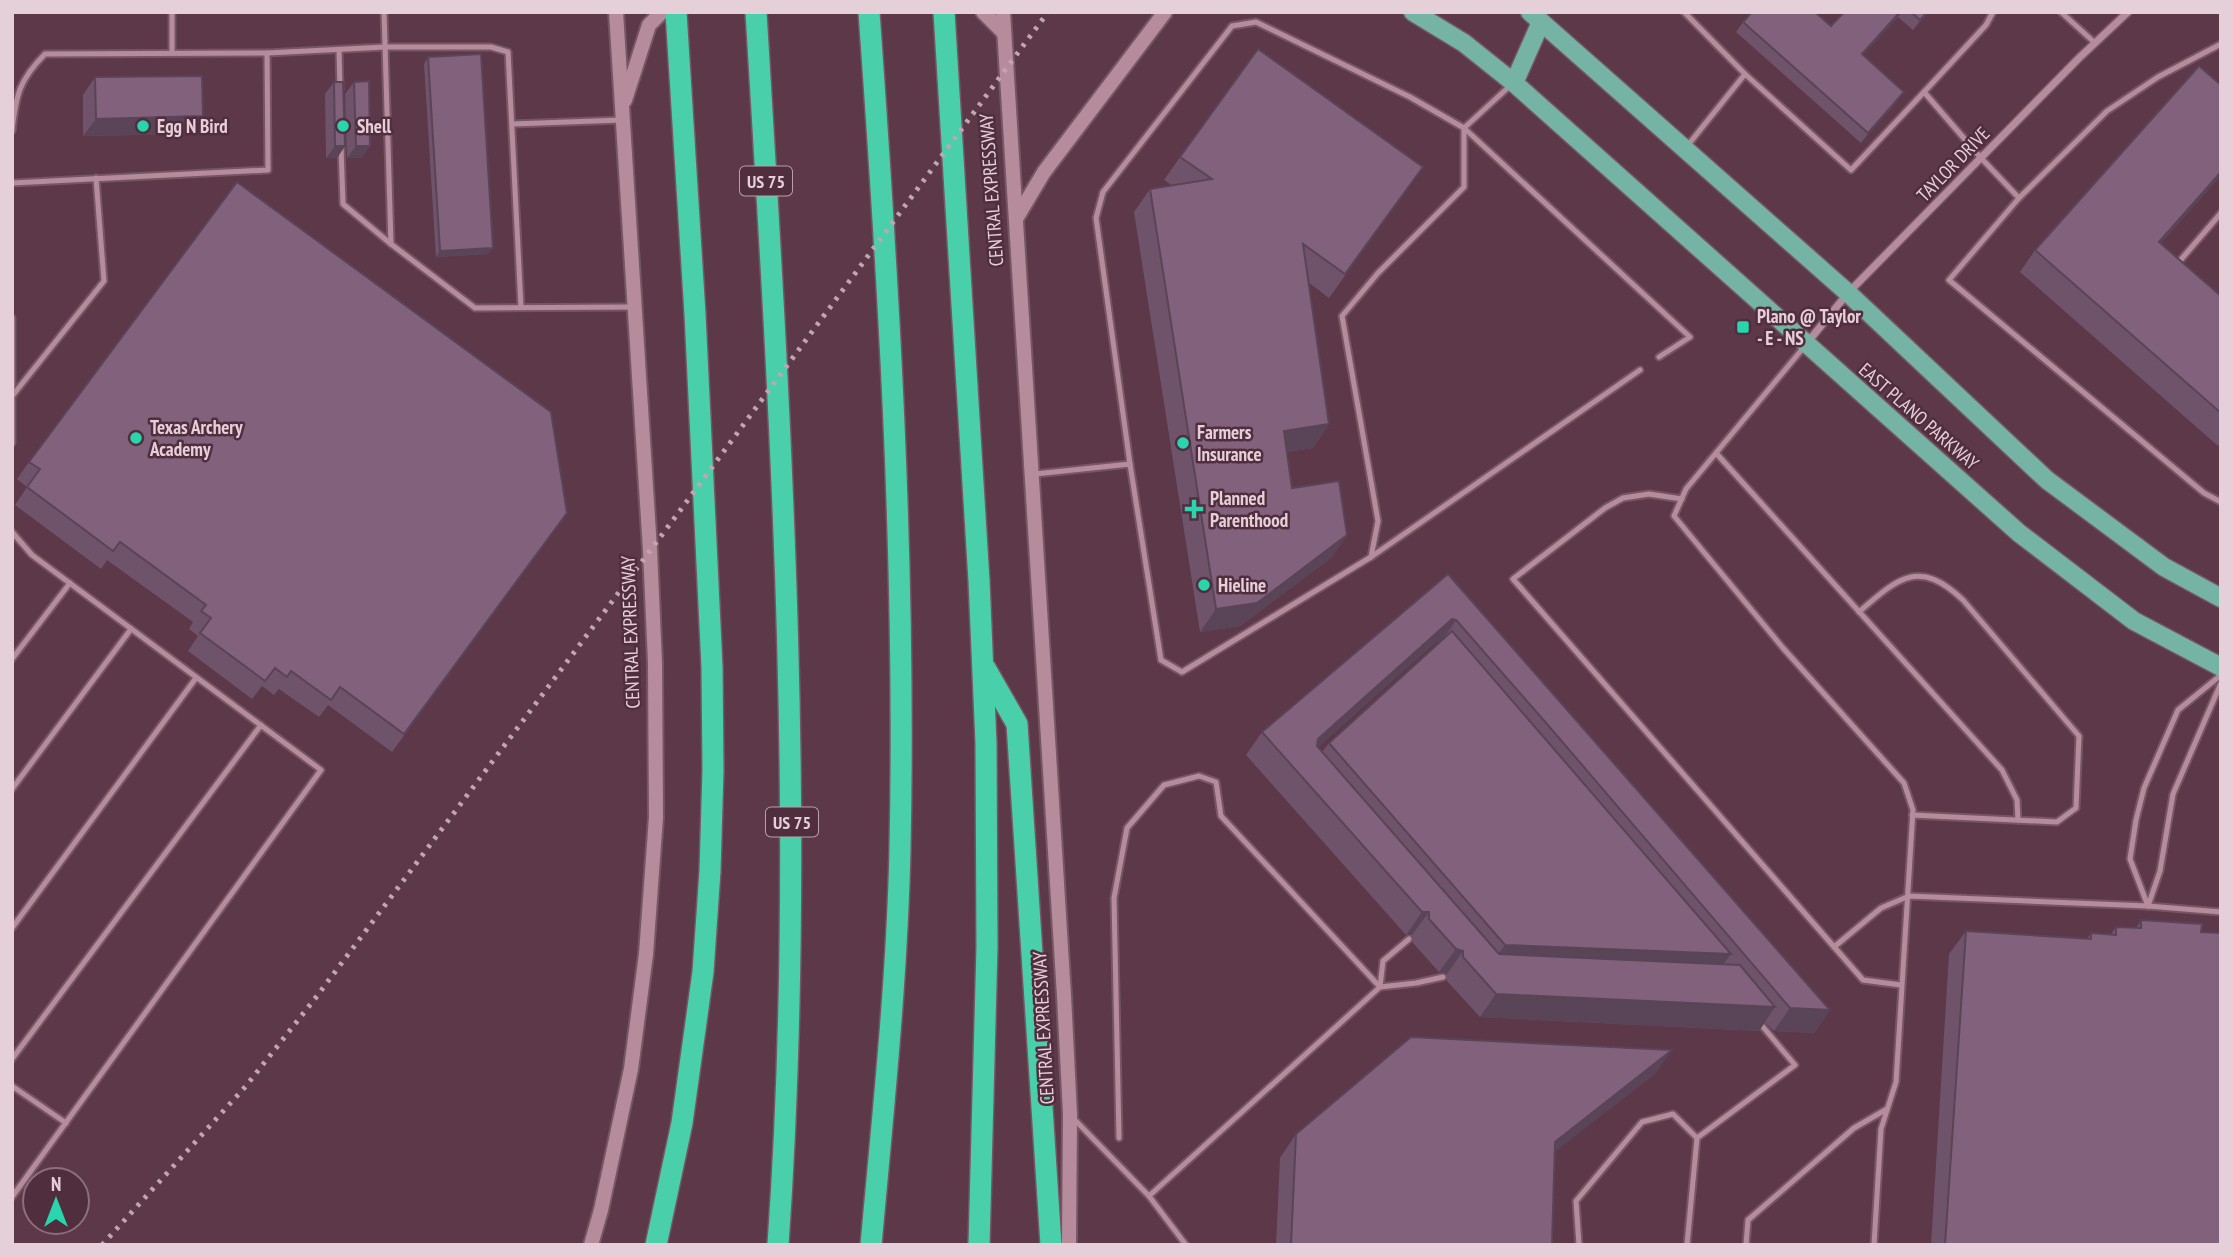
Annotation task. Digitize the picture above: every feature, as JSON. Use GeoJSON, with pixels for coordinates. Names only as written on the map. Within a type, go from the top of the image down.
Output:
{"type":"FeatureCollection","features":[{"type":"Feature","properties":{"kind":"highway"},"geometry":{"type":"LineString","coordinates":[[656,1245],[682,1123],[703,972],[713,782],[712,667],[693,276],[676,12]]}},
{"type":"Feature","properties":{"kind":"highway","name":"US 75"},"geometry":{"type":"LineString","coordinates":[[756,12],[782,450],[791,730],[791,985],[778,1245]]}},
{"type":"Feature","properties":{"kind":"highway"},"geometry":{"type":"LineString","coordinates":[[869,12],[890,354],[901,732],[896,947],[871,1245]]}},
{"type":"Feature","properties":{"kind":"highway"},"geometry":{"type":"LineString","coordinates":[[944,12],[984,666],[987,947],[979,1245]]}},
{"type":"Feature","properties":{"kind":"highway"},"geometry":{"type":"LineString","coordinates":[[984,666],[1017,724],[1051,1245]]}},
{"type":"Feature","properties":{"kind":"main road","name":"CENTRAL EXPRESSWAY"},"geometry":{"type":"LineString","coordinates":[[591,1245],[631,1069],[646,954],[656,817],[653,625],[636,307],[616,12]]}},
{"type":"Feature","properties":{"kind":"main road"},"geometry":{"type":"LineString","coordinates":[[623,114],[649,25],[662,12]]}},
{"type":"Feature","properties":{"kind":"main road"},"geometry":{"type":"LineString","coordinates":[[983,12],[1004,33]]}},
{"type":"Feature","properties":{"kind":"main road","name":"CENTRAL EXPRESSWAY"},"geometry":{"type":"LineString","coordinates":[[1003,12],[1056,842],[1070,1114],[1069,1245]]}},
{"type":"Feature","properties":{"kind":"main road"},"geometry":{"type":"LineString","coordinates":[[1016,220],[1044,172],[1164,12]]}},
{"type":"Feature","properties":{"kind":"main road","name":"EAST PLANO PARKWAY"},"geometry":{"type":"LineString","coordinates":[[1413,12],[1464,43],[1514,83],[2019,533],[2134,621],[2221,667]]}},
{"type":"Feature","properties":{"kind":"main road"},"geometry":{"type":"LineString","coordinates":[[1514,83],[1540,15]]}},
{"type":"Feature","properties":{"kind":"main road","name":"EAST PLANO PARKWAY"},"geometry":{"type":"LineString","coordinates":[[1540,15],[1848,293],[2047,480],[2164,567],[2221,598]]}},
{"type":"Feature","properties":{"kind":"street","name":"TAYLOR DRIVE"},"geometry":{"type":"LineString","coordinates":[[1806,345],[1848,293],[2128,12]]}},
{"type":"Feature","properties":{"kind":"lane"},"geometry":{"type":"LineString","coordinates":[[172,12],[172,52]]}},
{"type":"Feature","properties":{"kind":"lane"},"geometry":{"type":"LineString","coordinates":[[384,12],[391,244]]}},
{"type":"Feature","properties":{"kind":"lane"},"geometry":{"type":"LineString","coordinates":[[1684,12],[1745,74],[1851,170],[1986,25],[1993,12]]}},
{"type":"Feature","properties":{"kind":"lane"},"geometry":{"type":"LineString","coordinates":[[2060,12],[2095,43]]}},
{"type":"Feature","properties":{"kind":"lane"},"geometry":{"type":"LineString","coordinates":[[1640,370],[1371,557],[1182,672],[1161,660],[1130,464],[1096,218],[1104,192],[1232,26],[1256,22],[1410,97],[1464,128],[1690,337],[1660,357]]}},
{"type":"Feature","properties":{"kind":"lane"},"geometry":{"type":"LineString","coordinates":[[2221,44],[2158,77],[2107,111],[2019,198],[1949,280],[2204,493],[2221,502]]}},
{"type":"Feature","properties":{"kind":"lane"},"geometry":{"type":"LineString","coordinates":[[12,131],[16,100],[27,72],[45,54],[267,52],[385,47],[491,47],[508,52],[521,307]]}},
{"type":"Feature","properties":{"kind":"lane"},"geometry":{"type":"LineString","coordinates":[[339,50],[340,101]]}},
{"type":"Feature","properties":{"kind":"lane"},"geometry":{"type":"LineString","coordinates":[[12,183],[268,170],[267,52]]}},
{"type":"Feature","properties":{"kind":"lane"},"geometry":{"type":"LineString","coordinates":[[1685,148],[1745,74]]}},
{"type":"Feature","properties":{"kind":"lane"},"geometry":{"type":"LineString","coordinates":[[1371,557],[1378,521],[1342,316],[1378,273],[1464,187],[1464,128],[1514,83]]}},
{"type":"Feature","properties":{"kind":"lane"},"geometry":{"type":"LineString","coordinates":[[1924,92],[2019,198]]}},
{"type":"Feature","properties":{"kind":"lane"},"geometry":{"type":"LineString","coordinates":[[513,124],[623,114]]}},
{"type":"Feature","properties":{"kind":"lane"},"geometry":{"type":"LineString","coordinates":[[341,140],[342,204],[475,308],[636,307]]}},
{"type":"Feature","properties":{"kind":"lane"},"geometry":{"type":"LineString","coordinates":[[13,395],[104,281],[96,178]]}},
{"type":"Feature","properties":{"kind":"lane"},"geometry":{"type":"LineString","coordinates":[[2186,270],[2177,262],[2221,214]]}},
{"type":"Feature","properties":{"kind":"lane"},"geometry":{"type":"LineString","coordinates":[[12,318],[12,443]]}},
{"type":"Feature","properties":{"kind":"lane"},"geometry":{"type":"LineString","coordinates":[[1806,345],[1686,489],[1674,516],[1783,648],[1904,783],[1912,815],[1909,895],[1896,1082],[1881,1129],[1874,1245]]}},
{"type":"Feature","properties":{"kind":"lane"},"geometry":{"type":"LineString","coordinates":[[1716,453],[2002,770],[2017,800],[2018,820]]}},
{"type":"Feature","properties":{"kind":"lane"},"geometry":{"type":"LineString","coordinates":[[1032,474],[1130,464]]}},
{"type":"Feature","properties":{"kind":"lane"},"geometry":{"type":"LineString","coordinates":[[1682,499],[1649,494],[1623,498],[1605,508],[1513,579],[1863,980],[1901,985]]}},
{"type":"Feature","properties":{"kind":"lane"},"geometry":{"type":"LineString","coordinates":[[12,532],[32,555],[321,770],[12,1197]]}},
{"type":"Feature","properties":{"kind":"lane"},"geometry":{"type":"LineString","coordinates":[[1859,612],[1888,586],[1909,577],[1928,578],[1946,584],[1963,600],[2079,736],[2076,808],[2057,822],[1912,815]]}},
{"type":"Feature","properties":{"kind":"lane"},"geometry":{"type":"LineString","coordinates":[[12,659],[69,583]]}},
{"type":"Feature","properties":{"kind":"lane"},"geometry":{"type":"LineString","coordinates":[[13,786],[131,629]]}},
{"type":"Feature","properties":{"kind":"lane"},"geometry":{"type":"LineString","coordinates":[[2148,906],[2130,859],[2144,788],[2178,710],[2221,675]]}},
{"type":"Feature","properties":{"kind":"lane"},"geometry":{"type":"LineString","coordinates":[[12,928],[196,678]]}},
{"type":"Feature","properties":{"kind":"lane"},"geometry":{"type":"LineString","coordinates":[[2148,906],[2160,871],[2173,794],[2221,683]]}},
{"type":"Feature","properties":{"kind":"lane"},"geometry":{"type":"LineString","coordinates":[[12,1059],[261,725]]}},
{"type":"Feature","properties":{"kind":"lane"},"geometry":{"type":"LineString","coordinates":[[1119,1138],[1114,898],[1127,828],[1164,785],[1199,776],[1216,782],[1221,816],[1380,987]]}},
{"type":"Feature","properties":{"kind":"lane"},"geometry":{"type":"LineString","coordinates":[[1834,947],[1881,908],[1909,895],[2221,912]]}},
{"type":"Feature","properties":{"kind":"lane"},"geometry":{"type":"LineString","coordinates":[[1380,987],[1383,961],[1409,939]]}},
{"type":"Feature","properties":{"kind":"lane"},"geometry":{"type":"LineString","coordinates":[[1149,1196],[1380,987],[1443,977]]}},
{"type":"Feature","properties":{"kind":"lane"},"geometry":{"type":"LineString","coordinates":[[1688,1245],[1697,1138],[1795,1065],[1752,1014]]}},
{"type":"Feature","properties":{"kind":"lane"},"geometry":{"type":"LineString","coordinates":[[12,1086],[66,1123]]}},
{"type":"Feature","properties":{"kind":"lane"},"geometry":{"type":"LineString","coordinates":[[1746,1245],[1748,1220],[1854,1128],[1888,1108]]}},
{"type":"Feature","properties":{"kind":"lane"},"geometry":{"type":"LineString","coordinates":[[1070,1114],[1149,1196],[1186,1245]]}},
{"type":"Feature","properties":{"kind":"lane"},"geometry":{"type":"LineString","coordinates":[[1579,1245],[1576,1201],[1643,1122],[1673,1114],[1697,1138]]}},
{"type":"Feature","properties":{"kind":"building"},"geometry":{"type":"Polygon","coordinates":[[[1752,12],[1815,12],[1831,26],[1844,12],[1900,12],[1862,54],[1904,92],[1868,133],[1743,22],[1752,12]]]}},
{"type":"Feature","properties":{"kind":"building"},"geometry":{"type":"Polygon","coordinates":[[[1911,12],[1927,12],[1920,20],[1911,12]]]}},
{"type":"Feature","properties":{"kind":"building"},"geometry":{"type":"Polygon","coordinates":[[[1258,49],[1423,167],[1345,274],[1303,244],[1329,424],[1284,431],[1292,488],[1339,481],[1347,535],[1257,603],[1216,609],[1150,189],[1212,179],[1180,157],[1258,49]]]}},
{"type":"Feature","properties":{"kind":"building","name":"Shell"},"geometry":{"type":"Polygon","coordinates":[[[481,54],[493,248],[440,251],[428,57],[481,54]]]}},
{"type":"Feature","properties":{"kind":"building"},"geometry":{"type":"Polygon","coordinates":[[[2199,66],[2221,85],[2221,172],[2159,242],[2221,296],[2221,413],[2035,250],[2199,66]]]}},
{"type":"Feature","properties":{"kind":"building"},"geometry":{"type":"Polygon","coordinates":[[[202,76],[203,116],[96,119],[95,77],[202,76]]]}},
{"type":"Feature","properties":{"kind":"building"},"geometry":{"type":"Polygon","coordinates":[[[369,81],[370,146],[356,146],[354,82],[369,81]]]}},
{"type":"Feature","properties":{"kind":"building"},"geometry":{"type":"Polygon","coordinates":[[[334,82],[343,82],[345,146],[335,146],[334,82]]]}},
{"type":"Feature","properties":{"kind":"building"},"geometry":{"type":"Polygon","coordinates":[[[237,182],[551,412],[567,513],[404,734],[340,687],[331,700],[291,671],[287,677],[275,668],[265,681],[200,633],[211,618],[201,611],[206,605],[120,542],[113,551],[27,487],[40,469],[29,462],[237,182]]]}},
{"type":"Feature","properties":{"kind":"building"},"geometry":{"type":"Polygon","coordinates":[[[1448,574],[1830,1010],[1790,1008],[1456,620],[1452,619],[1318,739],[1317,746],[1499,954],[1740,965],[1775,1007],[1496,994],[1463,957],[1463,951],[1456,949],[1429,919],[1429,912],[1422,912],[1262,732],[1448,574]]]}},
{"type":"Feature","properties":{"kind":"building"},"geometry":{"type":"Polygon","coordinates":[[[1452,631],[1731,954],[1505,945],[1329,743],[1452,631]]]}},
{"type":"Feature","properties":{"kind":"building"},"geometry":{"type":"Polygon","coordinates":[[[2141,920],[2202,924],[2201,932],[2221,933],[2221,1245],[1945,1245],[1966,931],[2091,939],[2091,933],[2116,935],[2116,927],[2141,928],[2141,920]]]}},
{"type":"Feature","properties":{"kind":"building"},"geometry":{"type":"Polygon","coordinates":[[[1411,1037],[1672,1050],[1555,1142],[1552,1245],[1291,1245],[1296,1134],[1411,1037]]]}},
{"type":"Feature","properties":{"kind":"railway"},"geometry":{"type":"LineString","coordinates":[[102,1245],[246,1086],[317,996],[1048,12]]}},
{"type":"Feature","properties":{"kind":"place","name":"Egg N Bird"},"geometry":{"type":"Point","coordinates":[143,126]}},
{"type":"Feature","properties":{"kind":"place","name":"Shell"},"geometry":{"type":"Point","coordinates":[343,126]}},
{"type":"Feature","properties":{"kind":"place","name":"Plano @ Taylor - E - NS"},"geometry":{"type":"Point","coordinates":[1743,327]}},
{"type":"Feature","properties":{"kind":"place","name":"Texas Archery Academy"},"geometry":{"type":"Point","coordinates":[136,438]}},
{"type":"Feature","properties":{"kind":"place","name":"Farmers Insurance"},"geometry":{"type":"Point","coordinates":[1183,443]}},
{"type":"Feature","properties":{"kind":"place","name":"Planned Parenthood"},"geometry":{"type":"Point","coordinates":[1194,509]}},
{"type":"Feature","properties":{"kind":"place","name":"Hieline"},"geometry":{"type":"Point","coordinates":[1204,585]}}]}
